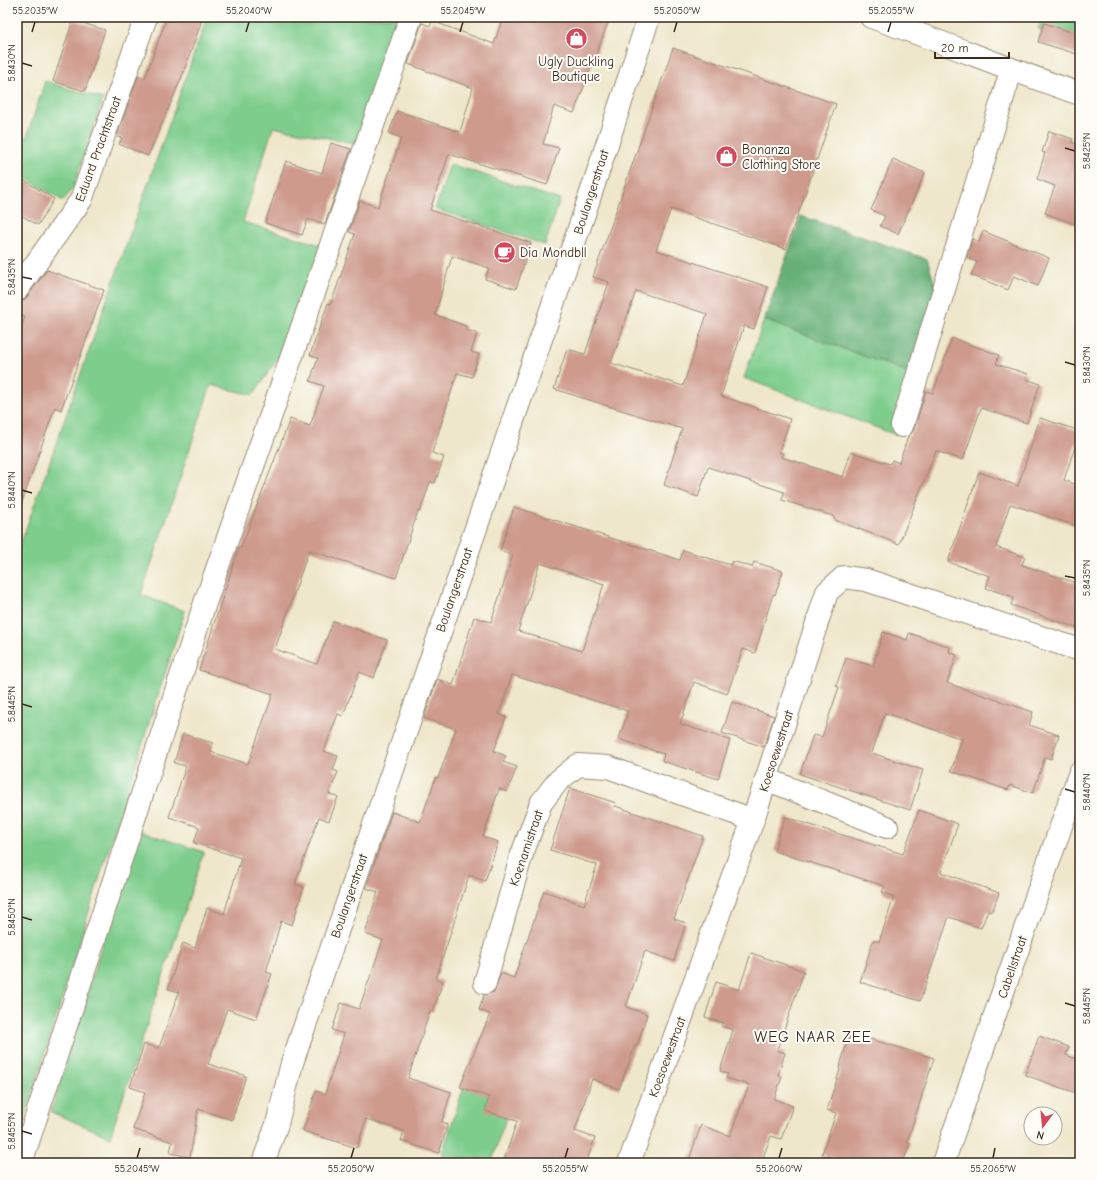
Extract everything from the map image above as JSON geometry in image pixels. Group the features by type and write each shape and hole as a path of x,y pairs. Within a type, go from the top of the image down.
{"street":[{"name":"Eduard Prachtstraat","path":"17,290 81,200 146,17"},
{"path":"21,1163 205,603 411,17"},
{"name":"Boulangerstraat","path":"263,1163 277,1124 292,1063 578,229 649,17"},
{"path":"871,17 937,40 1011,70 1080,94"},
{"path":"902,426 1011,70"},
{"name":"Koesoewestraat","path":"628,1163 754,820 827,592 844,577 866,580 1080,650"},
{"name":"Koenamistraat","path":"485,983 521,857 541,803 558,781 578,765 608,767 754,820"},
{"name":"Cabellstraat","path":"944,1163 1080,772"},
{"path":"766,779 887,827"}],"green space":[{"path":"207,17 312,17 319,20 320,17 404,17 359,144 273,127 243,222 324,246 291,339 253,395 211,385 141,595 185,611 100,876 17,1143 17,554"},
{"path":"1042,17 1080,17 1080,43 1038,29"},
{"path":"45,81 103,99 73,188 63,201 17,173 17,167"},
{"path":"450,164 560,200 545,245 435,209"},
{"path":"801,216 927,259 938,294 914,374 764,320"},
{"path":"764,320 914,374 896,435 744,378"},
{"path":"137,830 204,852 110,1137 51,1112"},
{"path":"466,1080 513,1097 491,1163 439,1163"}],"building":[{"path":"167,17 203,17 183,74 148,156 119,144 122,138 117,137 138,76 145,78"},
{"path":"503,17 610,17 574,113 554,106 543,144 559,148 547,185 449,154 430,210 531,243 516,289 485,279 489,268 452,256 435,315 466,326 465,330 477,333 471,352 479,354 472,377 457,373 432,453 444,457 435,483 430,482 420,512 418,511 396,578 309,550 275,649 317,664 333,621 387,640 374,678 359,672 343,716 338,714 324,751 338,756 333,770 338,772 329,794 338,797 329,821 319,817 295,884 304,887 292,925 281,921 266,972 272,974 256,1019 227,1009 208,1064 246,1076 232,1120 198,1109 190,1157 170,1153 172,1142 133,1129 145,1092 130,1087 144,1044 159,1048 179,992 168,989 183,943 195,948 207,908 224,914 241,858 194,843 199,827 169,817 186,766 174,763 183,734 213,743 211,752 248,764 273,694 199,670 239,547 241,548 290,419 310,426 324,386 310,381 318,358 310,355 328,303 331,304 355,234 349,232 360,201 378,207 401,138 389,133 397,111 460,132 473,88 408,64 422,23 430,26 432,21 494,44"},
{"path":"73,20 105,30 85,91 53,81"},
{"path":"1044,23 1080,35 1080,55 1038,42"},
{"path":"673,48 836,104 786,249 671,209 656,250 768,287 754,329 744,326 721,396 790,419 779,452 783,453 781,457 843,477 851,452 890,464 892,460 899,463 908,437 914,430 926,391 933,393 952,338 999,355 996,364 1028,374 1026,379 1040,384 1027,423 981,408 963,460 936,451 899,544 835,520 833,516 782,500 784,492 708,467 698,497 664,485 682,429 554,389 567,349 585,354 609,282 593,277","holes":["636,291 707,314 683,386 611,363"]},
{"path":"1049,131 1073,139 1071,142 1080,146 1080,226 1045,213 1055,186 1037,179 1045,153 1042,152"},
{"path":"331,143 351,149 325,224 308,219 302,235 265,223 286,161 322,173"},
{"path":"893,159 925,173 898,234 880,226 885,216 871,210"},
{"path":"17,176 54,199 38,225 17,213"},
{"path":"983,231 1049,258 1038,286 1014,276 1008,290 971,275 977,262 967,258 972,239 979,242"},
{"path":"47,270 104,290 61,410 55,407 20,508 17,507 17,338 25,317 17,315 17,302 23,301 27,297"},
{"path":"1040,418 1080,431 1064,480 1080,486 1080,527 1010,504 996,547 1025,557 1022,565 1080,584 1080,629 1011,605 1014,597 986,588 990,576 948,562 979,472 1018,486"},
{"path":"514,507 680,560 683,550 730,565 732,561 752,567 754,562 783,571 775,595 773,594 755,653 743,649 727,694 694,682 680,724 730,740 718,779 662,761 664,754 619,739 628,711 512,675 499,714 506,717 494,751 506,756 503,762 517,767 507,792 499,789 483,837 498,842 485,881 469,875 436,979 443,981 433,1012 430,1011 408,1078 451,1092 442,1122 448,1124 439,1153 401,1141 404,1131 366,1119 357,1148 303,1131 316,1091 325,1094 344,1034 332,1030 341,1003 359,1009 383,940 365,934 378,892 366,888 392,812 420,822 436,777 438,778 456,729 424,718 437,679 453,685 474,617 491,622 513,555 500,551","holes":["540,563 604,584 582,651 518,631"]},
{"path":"883,632 907,640 909,633 950,647 949,652 957,655 947,683 1033,712 1029,725 1059,735 1051,759 1045,757 1033,793 1010,785 1008,790 951,771 962,739 885,713 872,753 923,770 910,810 800,774 813,735 822,737 839,687 836,686 846,658 873,666"},
{"path":"732,702 774,716 764,747 722,733"},
{"path":"570,788 616,803 615,806 703,836 674,919 686,923 674,961 645,951 626,1007 647,1014 637,1046 635,1046 619,1089 592,1079 575,1131 595,1138 586,1163 503,1163 517,1121 485,1111 489,1097 460,1087 490,1014 479,1010 484,995 494,992 501,973 514,978 544,891 584,905 597,865 550,850"},
{"path":"919,810 958,824 941,872 999,893 992,912 988,911 981,928 949,917 920,1001 860,982 873,940 879,942 894,897 882,892 885,886 774,851 785,817 903,854"},
{"path":"751,953 804,971 777,1050 785,1053 778,1075 782,1077 774,1099 793,1106 781,1139 771,1136 761,1163 688,1163 701,1125 730,1136 749,1085 726,1078 728,1074 720,1071 733,1030 721,1026 723,1023 705,1017 716,982 739,990"},
{"path":"850,1033 934,1058 907,1142 910,1143 903,1163 847,1163 822,1154 836,1113 827,1110"},
{"path":"1039,1036 1069,1047 1066,1055 1080,1060 1080,1081 1076,1093 1025,1075"}],"place":[{"name":"Ugly Duckling Boutique","path":"576,39"},
{"name":"Bonanza Clothing Store","path":"727,156"},
{"name":"Dia Mondbll","path":"504,252"}],"district":[{"name":"WEG NAAR ZEE","path":"813,1037"}]}
